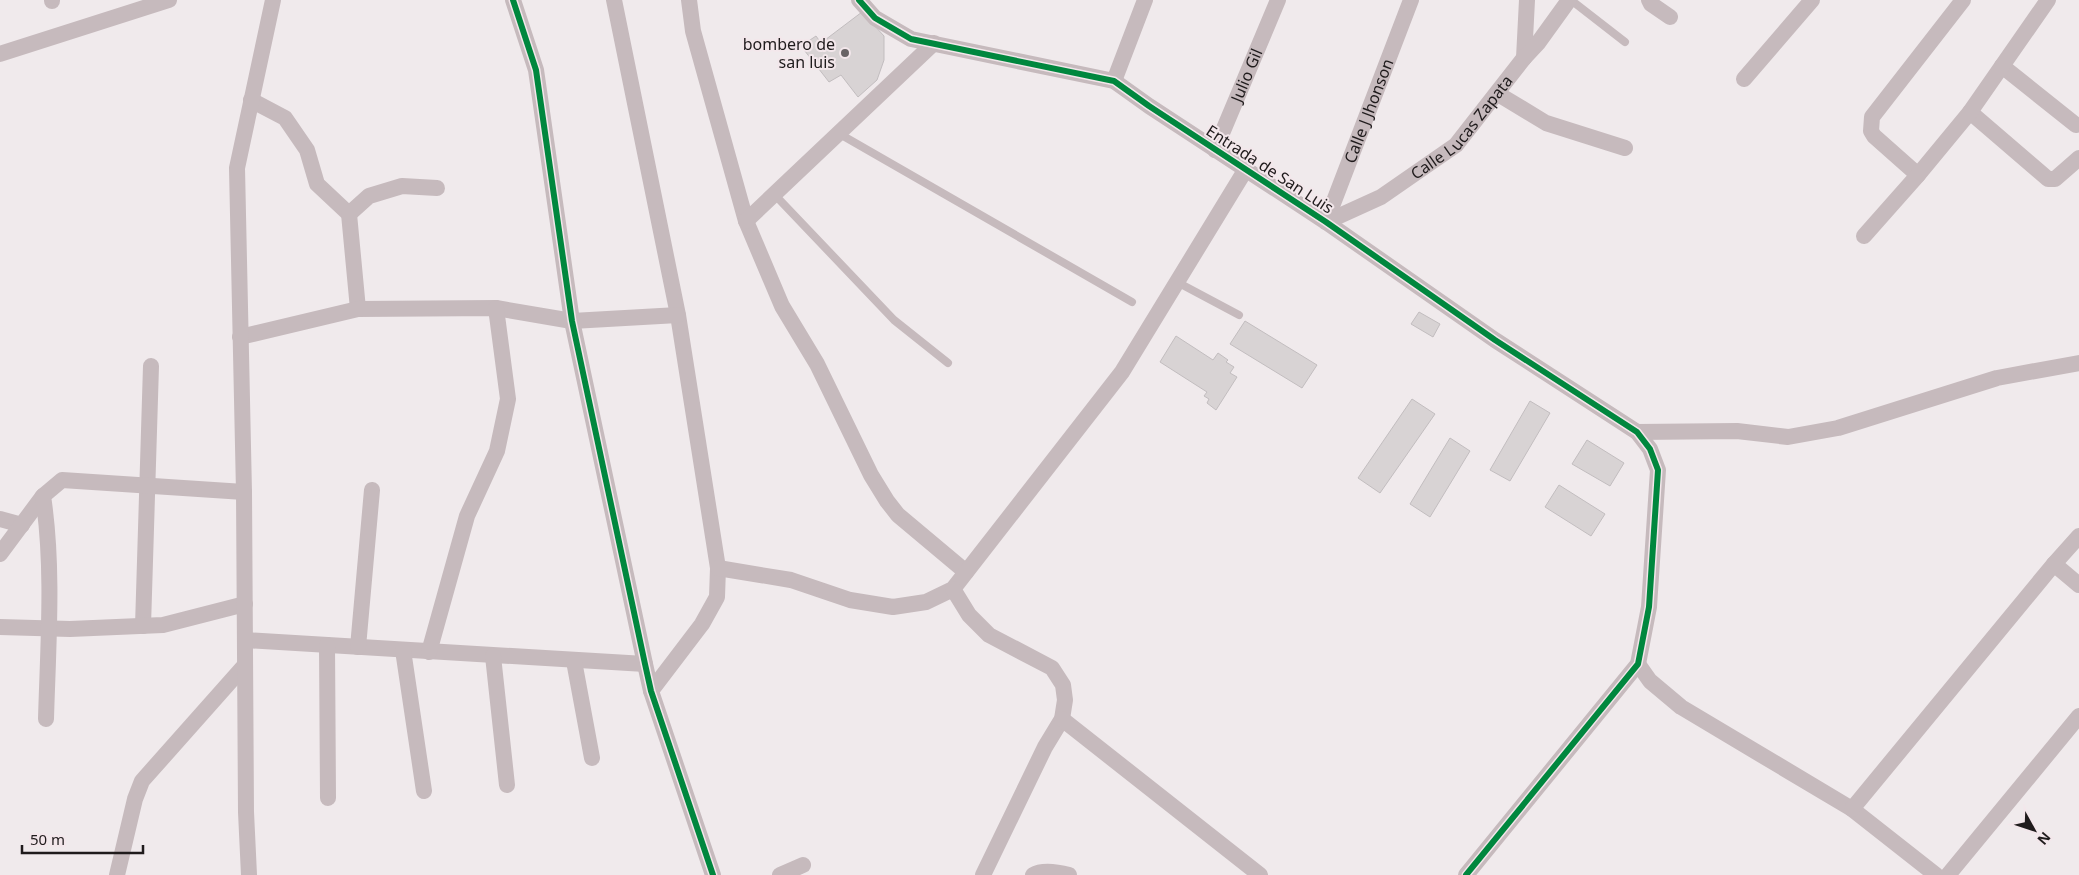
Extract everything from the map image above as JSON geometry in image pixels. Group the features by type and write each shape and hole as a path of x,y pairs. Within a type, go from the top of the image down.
{"street":[{"path":"0,54 169,0"},
{"path":"249,875 246,812 244,492 237,168 273,0"},
{"path":"513,0 536,70 572,321 651,691 713,875"},
{"path":"614,0 678,315 718,568 717,597 702,624 651,691"},
{"path":"689,0 692,31 746,221 782,306 817,364 870,475 898,515 966,572"},
{"name":"Entrada de San Luis","path":"860,0 875,18 911,39 1114,81 1215,150 1326,222 1495,340 1637,432"},
{"path":"1114,81 1145,0"},
{"name":"Julio Gil","path":"1215,150 1278,0"},
{"name":"Calle J Jhonson","path":"1326,222 1410,0"},
{"path":"1524,58 1527,0"},
{"name":"Calle Lucas Zapata","path":"1326,222 1381,197 1456,145 1570,0"},
{"path":"1649,0 1651,4 1670,17"},
{"path":"1744,80 1812,0"},
{"path":"1918,175 1874,136 1871,131 1872,118 1963,0"},
{"path":"1864,236 1970,112 2048,0"},
{"path":"746,221 934,43"},
{"path":"2002,66 2078,125"},
{"path":"1498,94 1546,122 1625,148"},
{"path":"251,100 285,118 307,150 318,184 349,214 358,309"},
{"path":"1970,112 2048,179 2055,179 2079,158"},
{"path":"718,568 791,580 850,600 894,607 926,602 953,589 1122,372 1246,169"},
{"path":"349,214 369,196 402,186 437,188"},
{"path":"240,337 358,309 496,308 572,321 678,315"},
{"path":"429,652 467,516 497,451 508,399 496,308"},
{"path":"1637,432 1737,431 1788,437 1838,428 1997,378 2079,363"},
{"path":"143,626 146,486 152,366"},
{"path":"1466,875 1638,664 1649,607 1658,470 1650,449 1637,432"},
{"path":"0,554 43,496 62,480 244,492"},
{"path":"358,647 372,490"},
{"path":"43,496 48,524 46,719"},
{"path":"0,519 22,525"},
{"path":"1852,809 2079,536"},
{"path":"2054,564 2079,585"},
{"path":"953,589 969,615 989,634 1052,668 1063,685 1065,700 1062,719 1045,747 983,875"},
{"path":"0,627 48,629 163,625 245,604"},
{"path":"245,640 645,664"},
{"path":"327,645 328,798"},
{"path":"403,650 424,791"},
{"path":"493,656 507,785"},
{"path":"574,661 592,758"},
{"path":"1638,664 1650,681 1681,707 1852,809 1936,875"},
{"path":"117,875 135,799 142,781 245,665"},
{"path":"1948,875 2079,716"},
{"path":"1062,719 1260,875"},
{"path":"780,875 803,865"},
{"path":"1033,875 1037,872 1057,872 1069,875"}],"lane":[{"path":"1570,0 1625,42"},
{"path":"838,133 1132,302"},
{"path":"774,194 894,320 948,363"},
{"path":"1177,282 1239,315"}],"building":[{"name":"bombero de san luis","path":"862,12 884,36 884,60 877,80 858,97 841,75 829,82 801,46 816,36 821,43"},
{"path":"1419,312 1440,324 1433,337 1411,324"},
{"path":"1245,321 1317,365 1302,388 1230,344"},
{"path":"1176,336 1213,360 1218,353 1228,360 1226,362 1234,367 1230,373 1237,377 1216,410 1207,403 1209,399 1204,396 1207,392 1160,362"},
{"path":"1412,399 1435,414 1380,493 1358,478"},
{"path":"1530,401 1550,413 1510,481 1490,470"},
{"path":"1450,438 1470,451 1430,517 1410,504"},
{"path":"1587,440 1624,463 1610,486 1572,464"},
{"path":"1559,485 1605,514 1591,536 1545,507"}],"cycle path":[{"path":"513,0 536,70 572,321 651,691 713,875"},
{"path":"859,0 875,18 911,39 1114,81 1326,222 1495,340 1637,432 1650,449 1658,470 1649,607 1638,664 1466,875"}],"place":[{"name":"bombero de san luis","path":"845,53"}]}
